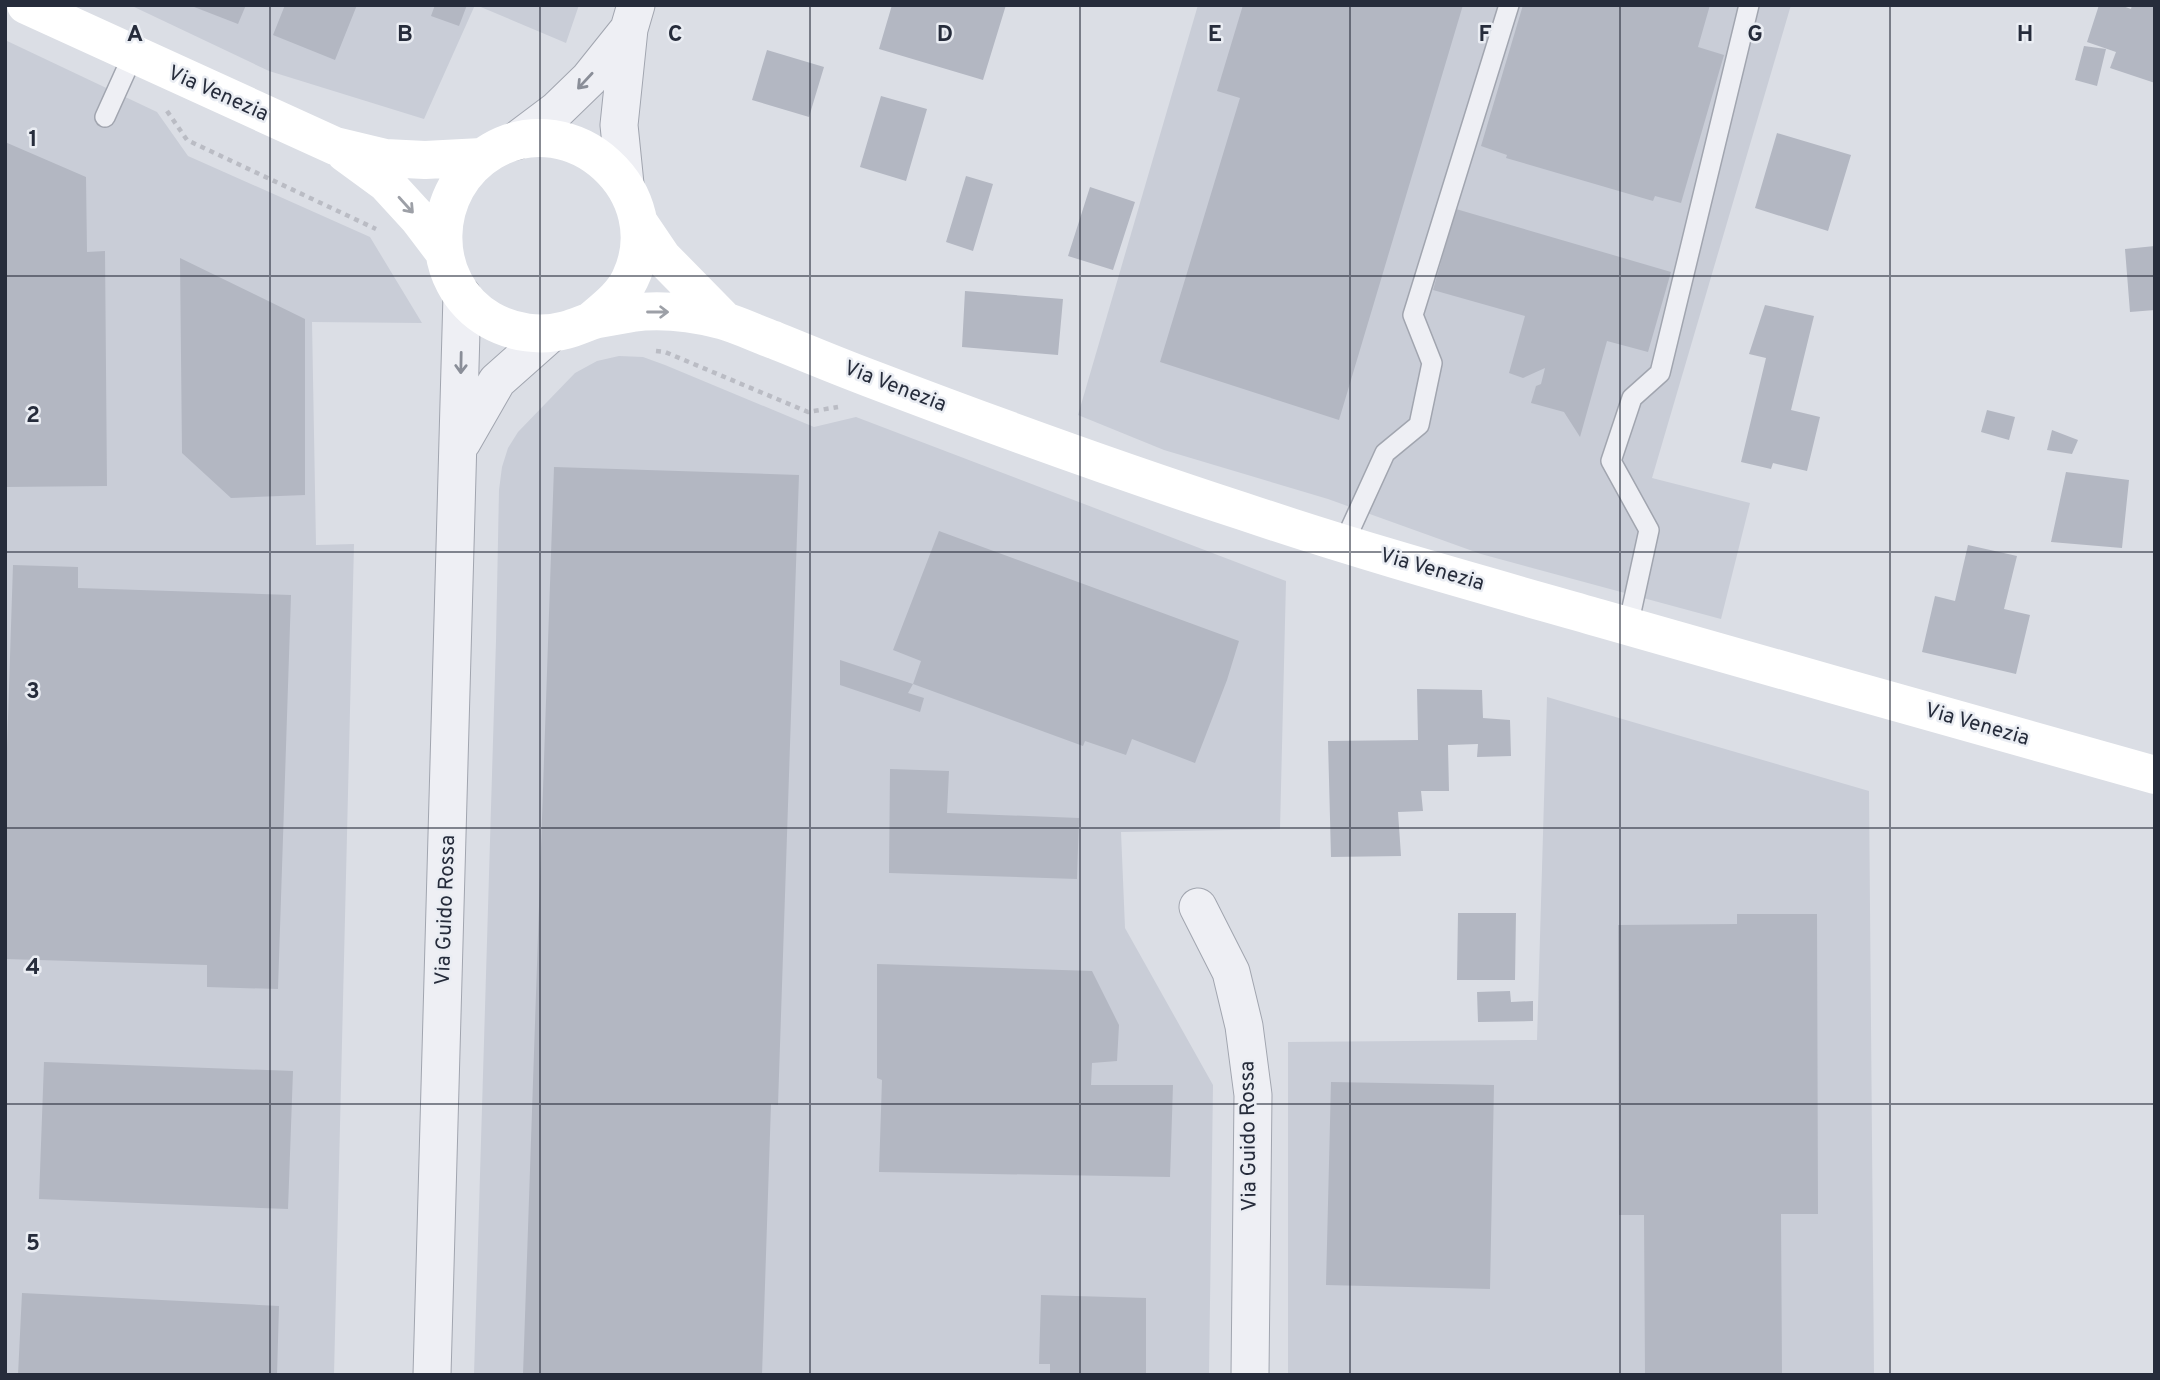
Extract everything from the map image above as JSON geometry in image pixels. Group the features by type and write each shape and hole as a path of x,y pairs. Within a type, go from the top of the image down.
{"main road":[{"name":"Via Venezia","path":"26,5 128,66 335,146 385,158 425,160 482,157"},
{"name":"Via Venezia","path":"592,320 614,302 630,279 638,251 639,223 625,184 604,160 578,145 547,138 516,141 498,147 482,157 463,176 450,200 443,225 444,252 450,275 462,295 486,318 517,331 550,334 572,329 592,320 639,312 677,312 724,320 870,379 1047,444 1343,545 2155,775"},
{"name":"Via Venezia","path":"335,146 386,183 444,252"},
{"name":"Via Venezia","path":"639,223 662,257 724,320"}],"street":[{"path":"516,141 557,110 589,79 632,17"},
{"path":"625,184 619,125 632,17"},
{"name":"Via Guido Rossa","path":"432,1375 462,295"},
{"name":"Via Guido Rossa","path":"459,446 497,381 550,334"},
{"name":"Via Guido Rossa","path":"1198,907 1231,972 1244,1026 1253,1096 1250,1375"}],"lane":[{"path":"1343,545 1385,453 1419,425 1432,363 1413,315 1508,5"},
{"path":"1628,626 1649,530 1611,460 1632,398 1660,373 1749,5"},
{"path":"105,117 128,66"}],"path":[{"path":"128,66 157,97 187,140 379,231"}],"shaded area":[{"path":"130,5 475,5 424,119 269,71"},
{"path":"476,5 579,5 566,43"},
{"path":"1198,5 1791,5 1652,478 1750,503 1721,619 1481,554 1328,499 1164,450 1078,415"},
{"path":"5,40 157,112 188,156 370,237 422,323 312,322 316,545 354,544 334,1375 5,1375"},
{"path":"619,356 643,357 665,365 814,427 856,417 1286,581 1280,829 1121,832 1125,928 1213,1085 1209,1375 474,1375 499,490 502,467 508,448 518,432 575,373 597,361"},
{"path":"1547,697 1869,791 1874,1375 1288,1375 1288,1042 1537,1040"}],"building":[{"path":"189,5 246,5 238,24"},
{"path":"285,5 357,5 335,60 273,35"},
{"path":"435,5 467,5 459,26 431,16"},
{"path":"892,5 1006,5 983,80 879,49"},
{"path":"1243,5 1463,5 1339,420 1160,362 1240,98 1217,91"},
{"path":"1523,5 1710,5 1698,47 1724,55 1681,203 1655,196 1653,201 1506,158 1507,155 1481,146"},
{"path":"2099,5 2120,5 2131,9 2132,5 2155,5 2155,83 2110,68 2116,52 2087,42"},
{"path":"2084,46 2106,49 2097,86 2075,80"},
{"path":"767,50 824,67 809,117 752,100"},
{"path":"881,96 927,109 906,181 860,167"},
{"path":"1777,133 1851,155 1828,231 1755,208"},
{"path":"5,142 86,177 87,252 105,251 107,486 5,487"},
{"path":"966,176 993,184 973,251 946,242"},
{"path":"1090,187 1135,202 1113,270 1068,256"},
{"path":"1456,209 1671,272 1648,352 1607,341 1580,437 1564,412 1531,403 1536,386 1541,384 1545,368 1523,378 1509,373 1525,316 1433,290"},
{"path":"2155,246 2155,310 2130,312 2125,249"},
{"path":"180,258 305,319 305,495 231,498 182,453"},
{"path":"965,291 1063,299 1058,355 962,347"},
{"path":"1765,305 1814,316 1791,410 1820,417 1807,471 1773,463 1771,469 1741,462 1766,358 1749,354"},
{"path":"1987,410 2015,417 2009,440 1981,432"},
{"path":"2052,430 2078,440 2072,454 2047,450"},
{"path":"554,467 799,475 778,1105 771,1104 762,1375 523,1375"},
{"path":"2066,472 2129,480 2122,548 2051,542"},
{"path":"939,531 1239,641 1195,763 1132,739 1126,755 1085,741 1083,746 913,684 921,661 893,650"},
{"path":"1968,545 2017,556 2004,609 2030,615 2016,674 1922,652 1935,596 1955,601"},
{"path":"13,565 78,567 78,588 291,595 278,989 207,987 207,965 5,959 5,810"},
{"path":"840,660 913,684 908,693 924,698 920,712 840,685"},
{"path":"1417,689 1482,690 1483,718 1510,720 1511,756 1477,757 1478,744 1448,745 1449,791 1421,791 1423,811 1398,812 1401,856 1331,857 1328,741 1418,740"},
{"path":"890,769 949,771 947,813 1079,818 1077,879 889,873"},
{"path":"1458,913 1516,913 1515,980 1457,980"},
{"path":"1737,914 1817,914 1818,1214 1781,1214 1782,1375 1645,1375 1644,1215 1619,1215 1618,925 1737,924"},
{"path":"877,964 1092,971 1119,1025 1117,1061 1092,1063 1091,1085 1173,1085 1170,1177 879,1172 882,1080 877,1078"},
{"path":"1510,991 1511,1002 1533,1001 1533,1021 1478,1022 1477,992"},
{"path":"44,1062 293,1071 288,1209 39,1199"},
{"path":"1331,1082 1494,1085 1490,1289 1326,1285"},
{"path":"22,1293 279,1306 277,1375 18,1375"},
{"path":"1041,1295 1146,1298 1146,1375 1050,1375 1050,1364 1039,1364"}]}
